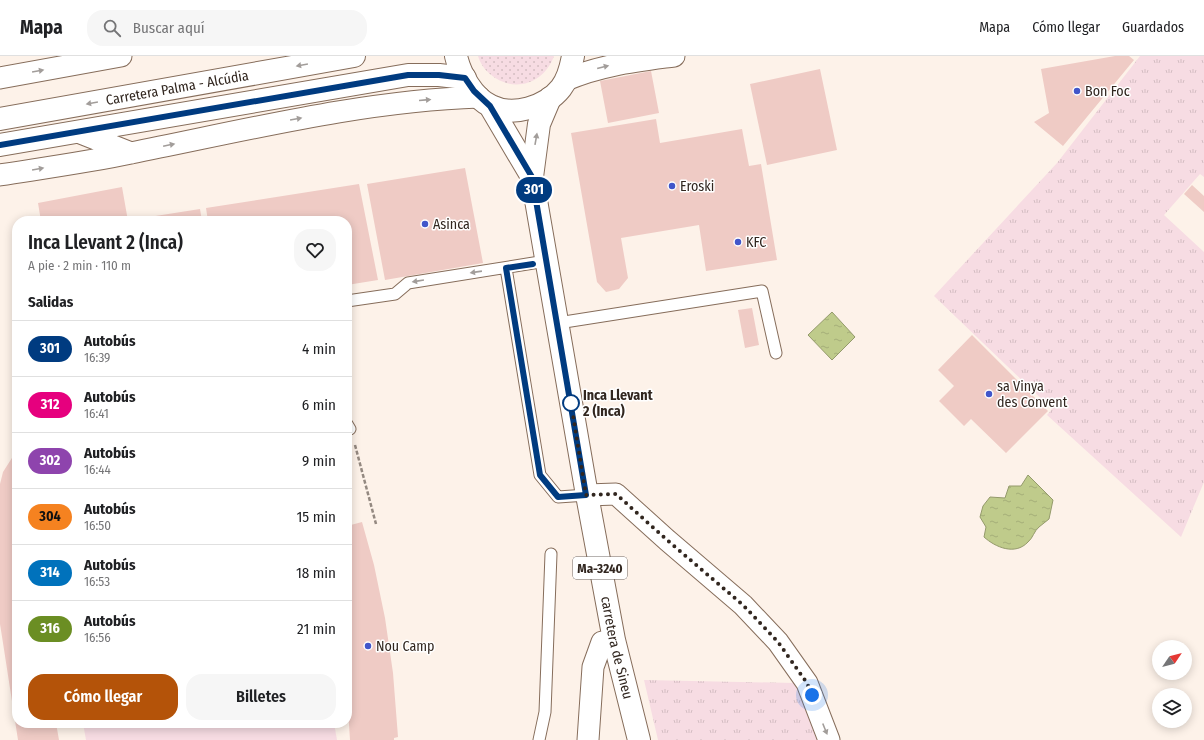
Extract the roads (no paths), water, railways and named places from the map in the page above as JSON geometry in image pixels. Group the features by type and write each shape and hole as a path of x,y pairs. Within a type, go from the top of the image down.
{"main road":[{"name":"Carretera Palma - Alcúdia","path":"0,119 354,56"},
{"name":"Ma-3240","path":"456,56 465,78 485,101 532,177"},
{"name":"Ma-3240","path":"485,101 517,110 534,107 550,98 560,89 573,64"},
{"name":"Carretera Palma - Alcúdia","path":"0,145 408,75 439,75 465,78"},
{"name":"Ma-3240","path":"532,177 539,124 550,98"},
{"name":"carretera de Sineu","path":"532,177 586,495 614,640 639,740"}],"street":[{"path":"0,78 121,56"},
{"path":"573,64 583,72 612,65 674,56"},
{"path":"0,175 131,153 258,126 378,105 485,101"},
{"path":"78,132 131,153"},
{"path":"586,495 616,494 743,605 778,642 807,683 829,740"},
{"path":"588,740 593,667 602,642 614,640"}],"lane":[{"path":"352,300 395,294 408,283 546,261"},
{"path":"506,268 540,475 558,497 586,495"},
{"path":"558,323 762,291 776,353"},
{"path":"539,740 545,712 551,554"}],"water":[{"path":"832,312 855,337 832,360 808,335"},
{"path":"1028,475 1053,500 1049,519 1037,529 1030,540 1023,546 1017,549 999,547 984,537 986,527 980,517 983,506 990,497 1005,498 1009,486 1021,486"}],"place":[{"name":"Bon Foc","path":"1077,91"},
{"name":"Eroski","path":"672,186"},
{"name":"Asinca","path":"425,224"},
{"name":"KFC","path":"738,242"},
{"name":"sa Vinya des Convent","path":"989,394"},
{"name":"Inca Llevant 2 (Inca)","path":"571,403"},
{"name":"Nou Camp","path":"368,646"}]}
